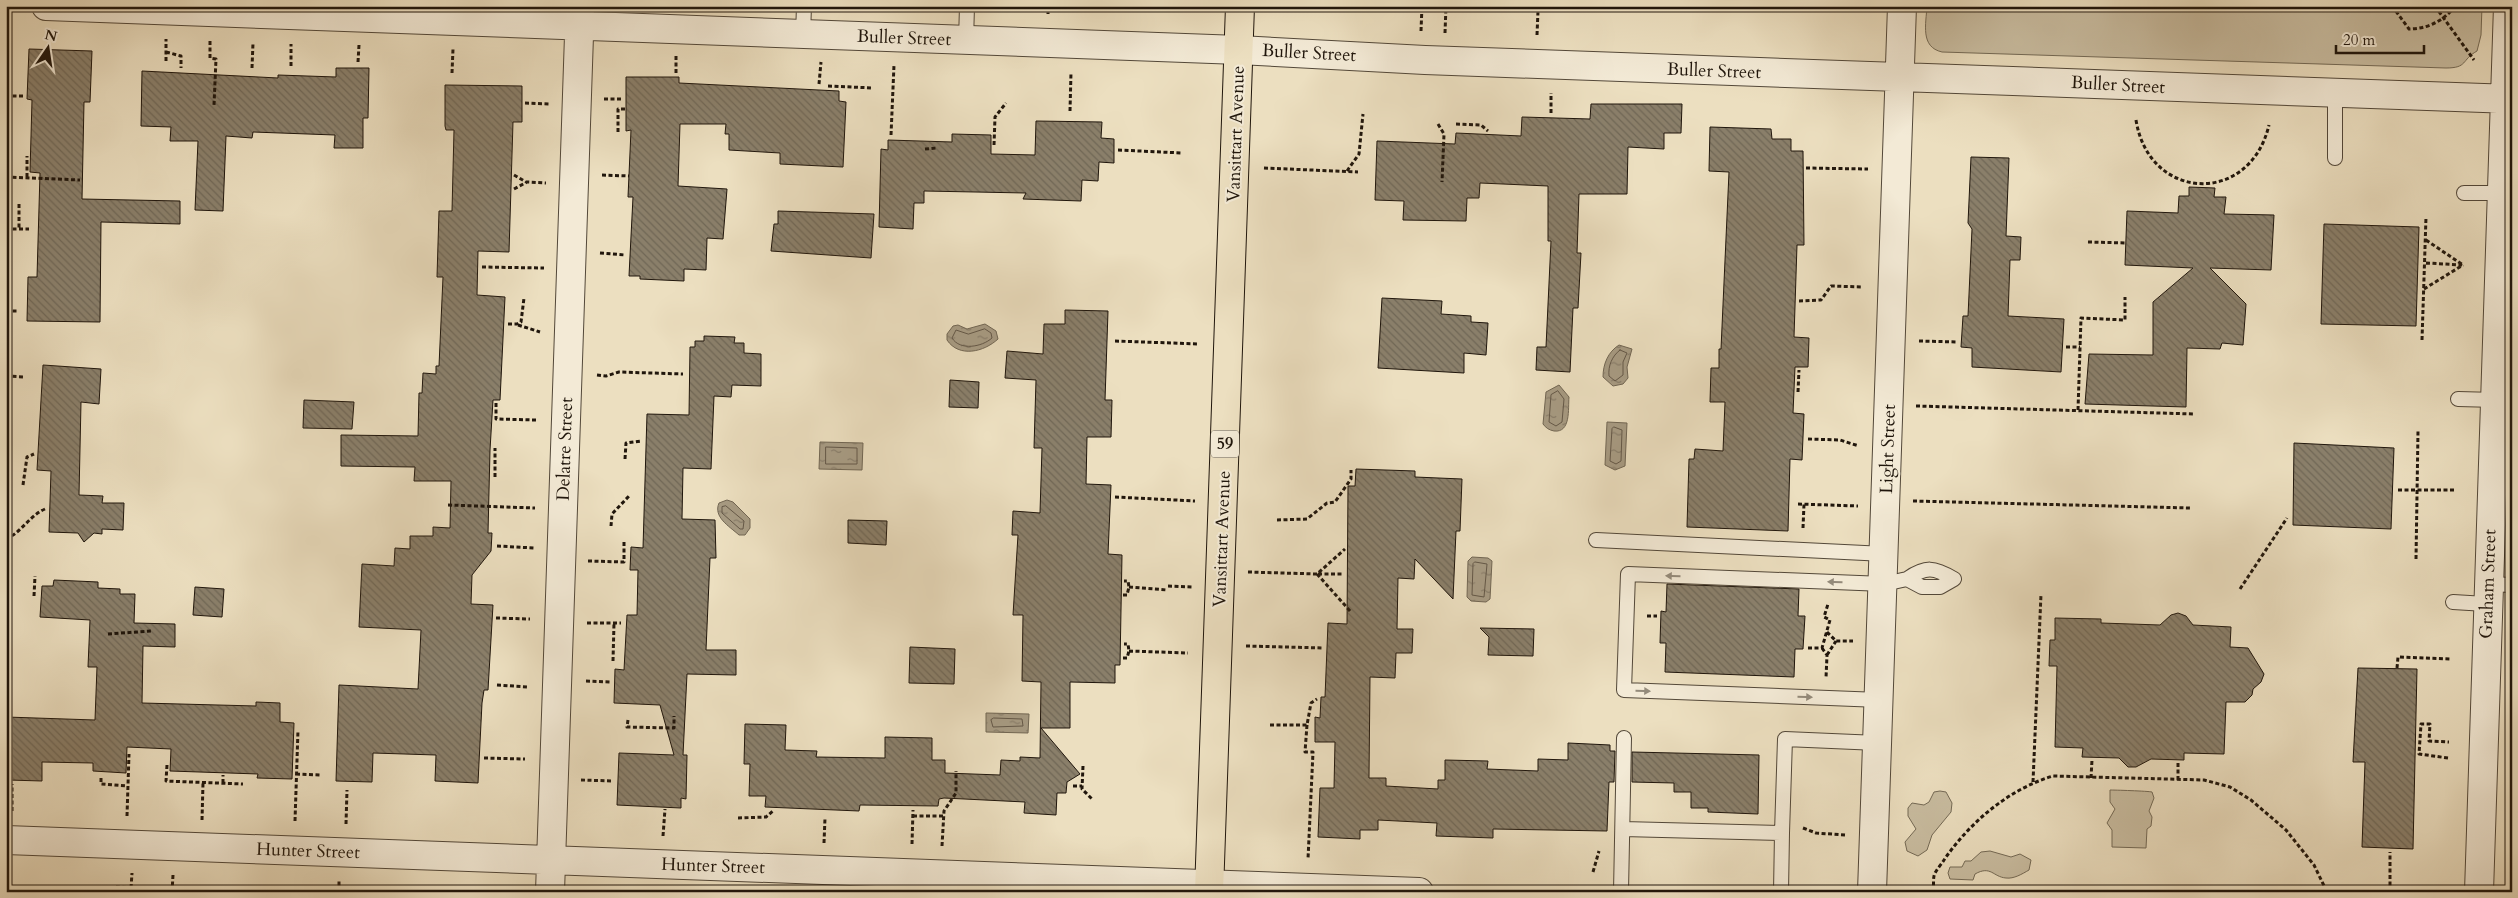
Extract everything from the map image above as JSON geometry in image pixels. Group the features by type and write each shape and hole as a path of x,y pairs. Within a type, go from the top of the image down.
{"main road":[{"name":"Vansittart Avenue","path":"1210,887 1240,6"}],"street":[{"name":"Buller Street","path":"46,6 580,17 812,45 966,41 1239,50 1424,60 1900,78 2055,82 2334,95 2508,99"},
{"name":"Light Street","path":"1872,892 1880,700 1895,582 1885,554 1902,6"},
{"name":"Graham Street","path":"2479,892 2495,591 2505,318 2501,193 2508,99 2508,6"},
{"name":"Delatre Street","path":"550,892 580,17"},
{"name":"Hunter Street","path":"6,840 1210,887 1419,892"}],"lane":[{"path":"804,6 812,45"},
{"path":"966,41 968,6"},
{"path":"2334,95 2335,158"},
{"path":"2464,193 2501,193"},
{"path":"2458,399 2501,389"},
{"path":"1596,540 1885,554"},
{"path":"1880,700 1624,690 1628,574 1834,582 1895,582"},
{"path":"2453,602 2495,591"},
{"path":"1621,892 1624,738"},
{"path":"1780,892 1786,740 1878,743"},
{"path":"1622,829 1782,827"}],"path":[{"path":"1421,34 1422,6"},
{"path":"1445,35 1446,6"},
{"path":"2392,6 2409,29 2428,26 2443,18 2455,6"},
{"path":"2435,6 2474,60"},
{"path":"1537,39 1538,11"},
{"path":"166,32 166,61"},
{"path":"210,33 210,58 216,59 214,105"},
{"path":"252,68 253,35"},
{"path":"291,66 292,37"},
{"path":"358,62 359,39"},
{"path":"452,73 453,42"},
{"path":"812,45 819,84"},
{"path":"676,49 676,73"},
{"path":"166,52 181,56 181,68"},
{"path":"891,135 894,57"},
{"path":"1070,111 1071,65"},
{"path":"1551,112 1552,83"},
{"path":"828,86 873,88"},
{"path":"6,96 23,96"},
{"path":"598,99 621,99"},
{"path":"525,103 556,104"},
{"path":"994,145 995,118 1006,103"},
{"path":"618,132 618,109 627,110"},
{"path":"1346,172 1359,154 1363,114"},
{"path":"2136,120 2142,142 2154,162 2178,180 2202,185 2217,184 2233,176 2246,166 2261,148 2269,125"},
{"path":"1438,124 1444,134 1442,182"},
{"path":"1456,124 1481,125 1488,131"},
{"path":"925,148 937,148"},
{"path":"1118,150 1182,153"},
{"path":"27,156 27,177"},
{"path":"1234,167 1358,172"},
{"path":"1806,168 1874,170"},
{"path":"596,174 629,176"},
{"path":"514,175 527,182 553,184"},
{"path":"6,177 80,180"},
{"path":"514,189 527,182"},
{"path":"19,204 19,229"},
{"path":"2422,340 2426,217"},
{"path":"6,229 29,230"},
{"path":"2426,240 2463,265"},
{"path":"2088,242 2126,243"},
{"path":"592,253 625,255"},
{"path":"2426,263 2463,265"},
{"path":"2424,289 2463,265"},
{"path":"482,267 551,269"},
{"path":"1799,301 1821,300 1831,286 1870,287"},
{"path":"2078,410 2081,318 2124,320 2125,297"},
{"path":"517,324 521,322 523,315 524,298"},
{"path":"6,311 19,311"},
{"path":"508,324 517,324 540,332 548,332"},
{"path":"1115,341 1228,345"},
{"path":"1911,341 1956,342"},
{"path":"2066,347 2080,347"},
{"path":"1798,392 1799,370"},
{"path":"589,375 606,376 618,372 683,374"},
{"path":"6,376 25,377"},
{"path":"496,403 496,419 545,421"},
{"path":"1908,406 2194,414"},
{"path":"2416,559 2418,431"},
{"path":"1808,439 1840,440 1864,447"},
{"path":"625,459 626,443 641,441"},
{"path":"495,448 495,477"},
{"path":"22,485 28,457 34,454"},
{"path":"1277,520 1307,519 1327,503 1334,502 1351,478 1351,470"},
{"path":"2398,490 2455,490"},
{"path":"611,526 612,514 629,496"},
{"path":"1115,497 1223,502"},
{"path":"1905,500 2190,508"},
{"path":"1798,504 1861,506"},
{"path":"448,505 542,508"},
{"path":"6,539 21,529 35,513 45,509"},
{"path":"2240,589 2287,518"},
{"path":"582,561 624,562 624,541"},
{"path":"497,546 541,548"},
{"path":"1318,574 1345,549"},
{"path":"1221,571 1344,574"},
{"path":"1318,574 1351,612"},
{"path":"34,596 35,576"},
{"path":"1124,581 1128,581 1129,587 1127,595 1124,594"},
{"path":"1822,648 1830,620 1824,617 1834,582"},
{"path":"1129,587 1167,590"},
{"path":"2033,782 2040,594"},
{"path":"496,618 539,619"},
{"path":"578,622 621,623"},
{"path":"613,661 614,623"},
{"path":"108,634 151,630"},
{"path":"1827,632 1836,641 1856,641"},
{"path":"1825,698 1828,655 1836,641"},
{"path":"1124,644 1128,644 1129,650 1127,658 1124,658"},
{"path":"1129,650 1323,648"},
{"path":"1808,648 1822,648 1828,655"},
{"path":"2397,668 2398,657 2451,659"},
{"path":"578,680 610,682"},
{"path":"497,686 536,687"},
{"path":"1308,859 1313,752 1305,752 1311,704 1318,699"},
{"path":"628,720 627,727 674,728 674,716"},
{"path":"2448,758 2419,754 2421,724 2430,724 2429,741 2449,742"},
{"path":"1270,725 1307,725"},
{"path":"295,831 298,730"},
{"path":"126,825 129,754"},
{"path":"484,758 534,759"},
{"path":"2090,778 2092,760"},
{"path":"2178,763 2178,780"},
{"path":"166,765 166,781 243,784"},
{"path":"1083,766 1082,789 1092,799"},
{"path":"942,850 943,816 945,807 952,801 956,793 956,771"},
{"path":"296,774 321,775"},
{"path":"183,775 183,782"},
{"path":"223,776 223,783"},
{"path":"1933,892 1934,875 1966,834 2002,801 2033,782 2053,776 2204,780 2230,787 2252,800 2286,830 2314,866 2327,892"},
{"path":"101,778 100,784 127,786"},
{"path":"574,779 613,781"},
{"path":"202,783 202,828"},
{"path":"12,784 12,812"},
{"path":"1073,786 1082,786"},
{"path":"346,825 347,790"},
{"path":"663,840 665,809"},
{"path":"912,849 913,810"},
{"path":"738,818 766,817 773,811"},
{"path":"913,816 943,816"},
{"path":"824,846 825,818"},
{"path":"1782,827 1816,833 1849,835"},
{"path":"2390,852 2390,892"},
{"path":"131,888 132,865"},
{"path":"116,887 172,890 173,867"}],"shaded area":[{"path":"1927,6 2482,6 2481,35 2477,51 2458,67 2446,68 1942,52 1930,45 1927,40"},
{"path":"2110,790 2152,792 2154,798 2149,811 2152,817 2151,826 2147,829 2146,848 2112,847 2112,830 2107,823 2115,809 2110,802"},
{"path":"1934,792 1946,792 1952,803 1951,812 1932,835 1927,850 1918,856 1907,851 1905,842 1916,829 1908,816 1908,808 1912,803 1924,805 1929,802"},
{"path":"1990,851 2011,857 2020,854 2031,860 2029,870 2009,878 1985,871 1975,874 1973,880 1950,879 1948,873 1950,867 1962,867 1965,861 1971,861 1981,852"}],"water":[{"path":"985,324 996,331 998,339 979,350 965,351 958,349 947,340 947,334 953,326 958,325 967,329"},
{"path":"1619,345 1632,349 1627,367 1628,378 1623,384 1613,386 1603,377 1603,372 1609,355"},
{"path":"1559,385 1569,397 1568,419 1563,428 1559,431 1554,431 1548,429 1543,424 1546,392"},
{"path":"1607,422 1627,423 1625,466 1615,470 1605,465"},
{"path":"820,442 863,443 862,470 819,469"},
{"path":"727,500 733,502 750,519 750,528 745,535 739,535 720,517 718,513 719,503"},
{"path":"1472,557 1488,558 1492,561 1490,599 1486,602 1471,601 1467,597 1468,561"},
{"path":"986,713 1029,714 1028,733 986,732"}],"building":[{"path":"29,49 92,51 90,102 84,102 82,199 180,201 180,224 101,222 100,322 27,321 28,277 37,277 40,173 30,172 32,100 27,99"},
{"path":"336,68 369,68 368,118 363,118 363,148 334,148 335,135 253,132 252,138 226,136 223,211 195,210 198,141 170,141 171,127 141,126 142,71 278,78 278,75 336,77"},
{"path":"626,77 679,77 679,83 839,91 839,101 846,102 843,167 780,164 780,153 729,150 729,134 725,134 726,124 680,124 678,186 727,189 723,239 707,238 706,270 684,269 684,281 640,279 640,276 629,276 633,197 628,197 631,130 626,131"},
{"path":"445,85 522,86 522,122 513,122 509,252 478,251 477,295 505,297 500,400 493,400 490,450 488,533 492,533 491,551 472,575 471,604 493,605 488,690 484,690 482,703 478,783 435,781 436,755 373,753 372,782 336,781 339,685 418,689 421,630 359,627 362,564 394,566 395,548 410,549 410,536 433,536 433,527 450,528 451,481 414,481 415,467 341,466 341,435 418,436 419,393 422,393 423,373 436,374 436,366 439,366 443,277 437,277 439,211 452,211 454,130 446,130 445,126"},
{"path":"1591,104 1682,104 1681,133 1664,133 1664,149 1628,147 1627,194 1579,194 1577,253 1581,253 1578,308 1573,308 1570,372 1536,370 1537,347 1546,347 1551,241 1548,241 1548,186 1480,183 1479,198 1467,198 1466,221 1403,220 1404,201 1375,200 1377,141 1455,144 1456,133 1521,136 1522,117 1590,119"},
{"path":"1036,121 1102,122 1101,138 1114,139 1114,163 1099,162 1098,181 1082,180 1081,201 1023,199 1026,193 924,191 924,203 914,203 913,229 879,227 881,149 888,150 888,140 952,142 952,134 991,135 991,154 1035,155"},
{"path":"1710,127 1771,129 1772,139 1791,139 1791,151 1803,151 1804,245 1797,245 1794,337 1809,338 1808,367 1795,367 1793,413 1804,414 1802,460 1790,459 1788,531 1687,527 1689,459 1694,459 1695,449 1723,451 1725,402 1710,402 1711,368 1719,368 1719,349 1721,349 1729,172 1709,171"},
{"path":"1971,157 2009,158 2006,236 2021,237 2020,260 2010,260 2008,316 2064,319 2061,372 1972,367 1972,348 1961,347 1963,316 1968,316 1972,229 1968,223"},
{"path":"2189,187 2215,188 2214,197 2226,197 2224,214 2274,215 2271,270 2210,268 2246,304 2243,345 2222,343 2220,349 2187,348 2186,407 2085,404 2089,354 2153,355 2153,302 2193,268 2125,265 2127,211 2178,213 2179,196 2189,196"},
{"path":"778,211 874,214 871,258 771,251 774,224 778,224"},
{"path":"2324,224 2419,227 2416,326 2321,324"},
{"path":"1382,298 1442,301 1441,314 1471,316 1471,322 1488,323 1486,355 1464,353 1464,373 1378,368"},
{"path":"1065,310 1108,311 1105,400 1112,400 1111,437 1087,437 1086,484 1111,485 1108,554 1122,555 1120,665 1115,665 1115,683 1070,682 1070,728 1041,728 1080,774 1067,782 1066,793 1057,793 1056,815 1024,813 1025,802 944,798 939,799 938,806 860,805 859,811 765,807 766,796 749,796 750,764 744,764 745,724 786,725 785,750 817,751 816,757 885,758 885,737 932,738 932,760 945,760 945,773 1000,775 1001,760 1020,761 1020,757 1040,758 1041,682 1022,681 1023,615 1013,615 1018,535 1012,535 1013,511 1040,513 1042,448 1034,448 1036,380 1005,378 1007,351 1043,354 1044,324 1065,324"},
{"path":"704,336 735,337 734,343 744,343 744,353 761,354 761,386 732,385 731,397 714,396 711,469 683,468 682,519 715,520 716,558 710,558 706,650 736,650 736,675 687,674 683,755 687,755 686,799 681,798 681,808 617,805 619,753 674,755 660,705 614,703 615,669 624,670 627,615 637,615 638,570 630,570 631,547 643,548 647,414 689,415 690,347 695,347 695,341 704,341"},
{"path":"43,365 101,369 99,404 81,402 79,495 103,496 102,503 124,503 123,530 102,529 102,534 94,533 84,542 78,533 49,532 51,471 37,470"},
{"path":"950,380 979,382 978,408 949,407"},
{"path":"304,400 354,402 352,429 303,428"},
{"path":"2294,443 2394,448 2391,529 2293,525"},
{"path":"1356,469 1415,471 1415,477 1462,479 1460,531 1456,531 1453,599 1415,559 1414,579 1398,578 1397,629 1413,629 1412,653 1396,653 1395,678 1370,677 1369,778 1386,778 1386,786 1438,789 1438,780 1445,780 1445,760 1488,761 1487,769 1538,771 1538,759 1568,760 1568,743 1610,745 1610,751 1615,751 1614,782 1609,782 1607,831 1493,829 1493,838 1436,836 1437,823 1378,820 1378,830 1360,830 1360,839 1318,837 1320,788 1334,788 1335,742 1315,742 1315,717 1320,718 1321,697 1325,697 1328,623 1347,624 1348,486 1355,486"},
{"path":"848,520 887,521 886,545 848,543"},
{"path":"54,580 98,582 98,588 120,589 120,594 135,594 134,623 175,624 175,647 143,646 142,703 256,706 256,702 280,703 280,722 294,723 292,779 257,778 258,774 170,771 171,749 127,747 126,773 93,771 93,763 42,762 42,781 8,780 6,717 95,720 97,667 88,667 90,620 40,617 42,586 53,586"},
{"path":"1667,584 1799,589 1798,616 1805,616 1803,649 1795,649 1794,677 1665,672 1666,643 1660,643 1661,611 1666,612"},
{"path":"195,587 224,589 222,617 193,615"},
{"path":"2178,613 2186,616 2193,625 2231,627 2230,647 2248,648 2264,674 2261,682 2253,689 2252,695 2245,702 2226,702 2224,754 2184,753 2184,760 2151,759 2136,767 2128,767 2119,758 2082,757 2083,748 2055,747 2057,666 2049,666 2050,640 2055,640 2055,618 2101,619 2101,623 2160,625 2171,615"},
{"path":"1480,628 1534,629 1533,656 1488,655 1489,637"},
{"path":"910,647 955,649 954,684 909,683"},
{"path":"2358,668 2417,669 2413,849 2362,847 2365,762 2353,762"},
{"path":"1632,752 1759,755 1758,814 1708,812 1708,808 1691,808 1691,792 1674,792 1674,783 1632,782"}]}
